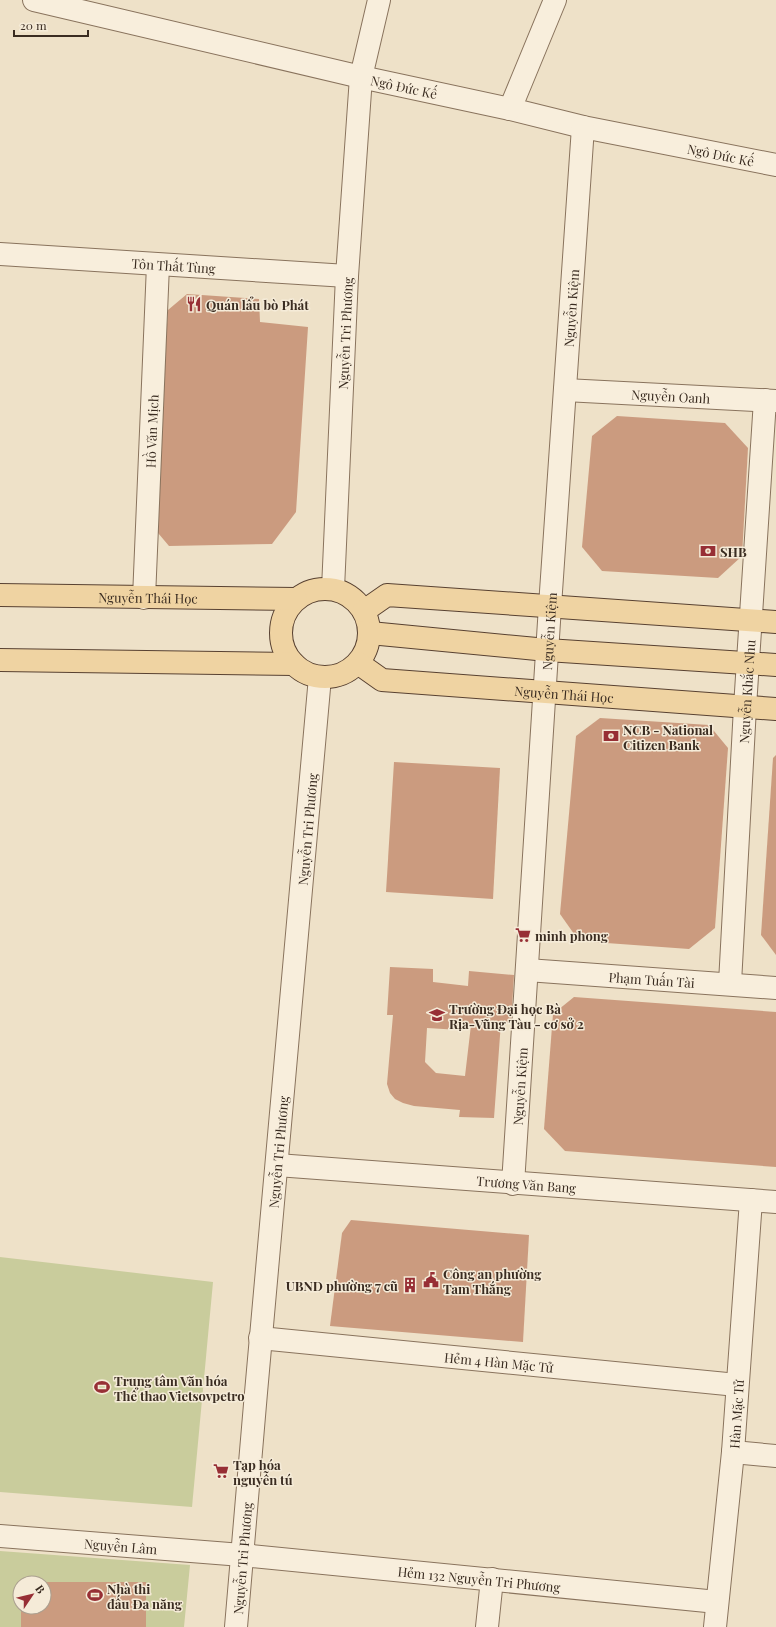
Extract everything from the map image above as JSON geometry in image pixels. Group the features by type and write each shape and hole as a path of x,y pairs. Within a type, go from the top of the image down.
{"main road":[{"path":"333,589 346,594 356,601 364,611 370,633 364,654 358,663 347,671 334,676 320,677 307,673 294,664 285,651 282,640 282,628 284,617 289,606 296,599 314,590 333,589"},
{"name":"Nguyễn Thái Học","path":"0,595 296,599"},
{"path":"364,611 387,595 776,622"},
{"path":"370,633 547,650 776,665"},
{"path":"0,660 294,664"},
{"name":"Nguyễn Thái Học","path":"358,663 382,680 776,709"}],"street":[{"name":"Ngô Đức Kế","path":"34,0 361,77 510,109 583,127 776,165"},
{"name":"Nguyễn Tri Phương","path":"333,589 347,276 361,77 379,0"},
{"path":"510,109 555,0"},
{"name":"Nguyễn Kiệm","path":"513,1184 547,650 583,127"},
{"name":"Tôn Thất Tùng","path":"0,254 347,276"},
{"name":"Hồ Văn Mịch","path":"144,598 158,265"},
{"name":"Nguyễn Oanh","path":"565,390 771,400"},
{"name":"Nguyễn Khắc Nhu","path":"730,984 748,663 771,400"},
{"name":"Nguyễn Tri Phương","path":"236,1627 260,1338 277,1165 320,677"},
{"name":"Phạm Tuấn Tài","path":"527,970 776,988"},
{"name":"Trương Văn Bang","path":"277,1165 513,1184 776,1202"},
{"name":"Hàn Mặc Tử","path":"715,1627 733,1452 751,1200"},
{"name":"Hẻm 4 Hàn Mặc Tử","path":"260,1338 737,1385"},
{"path":"733,1452 776,1456"},
{"name":"Nguyễn Lâm","path":"0,1536 242,1556"},
{"name":"Hẻm 132 Nguyễn Tri Phương","path":"242,1556 492,1579 717,1602"},
{"path":"487,1627 492,1579"}],"green space":[{"name":"Trung tâm Văn hóa Thể thao Vietsovpetro","path":"0,1257 213,1282 192,1507 0,1492"},
{"path":"0,1551 190,1565 184,1627 0,1627"}],"building":[{"path":"187,294 259,299 260,322 308,327 296,512 272,544 169,546 153,527 168,310"},
{"path":"617,416 725,423 748,448 742,556 718,578 602,571 582,547 592,436"},
{"path":"600,718 709,725 728,748 715,928 689,949 579,941 560,914 576,736"},
{"path":"776,755 776,955 761,935 773,758"},
{"path":"394,762 500,768 493,899 386,892"},
{"path":"390,967 433,969 433,982 468,986 469,971 514,975 511,1023 501,1022 494,1118 459,1117 460,1110 414,1106 395,1099 390,1093 387,1084 393,1015 387,1015","holes":["460,1024 471,1025 465,1076 436,1073 425,1062 427,1028 460,1030"]},
{"path":"574,997 776,1012 776,1167 565,1151 544,1129 553,1014"},
{"name":"Công an phường Tam Thắng","path":"351,1220 529,1235 523,1342 330,1326 342,1233"},
{"name":"Nhà thi đấu Đa năng","path":"52,1582 146,1582 146,1627 21,1627 21,1615 52,1615"}],"place":[{"name":"Quán lẩu bò Phát","path":"194,304"},
{"name":"SHB","path":"708,551"},
{"name":"NCB - National Citizen Bank","path":"611,736"},
{"name":"minh phong","path":"523,935"},
{"name":"Trường Đại học Bà Rịa-Vũng Tàu - cơ sở 2","path":"437,1015"},
{"name":"Công an phường Tam Thắng","path":"431,1280"},
{"name":"UBND phường 7 cũ","path":"410,1285"},
{"name":"Trung tâm Văn hóa Thể thao Vietsovpetro","path":"102,1387"},
{"name":"Tạp hóa nguyễn tú","path":"221,1471"},
{"name":"Nhà thi đấu Đa năng","path":"95,1595"}]}
